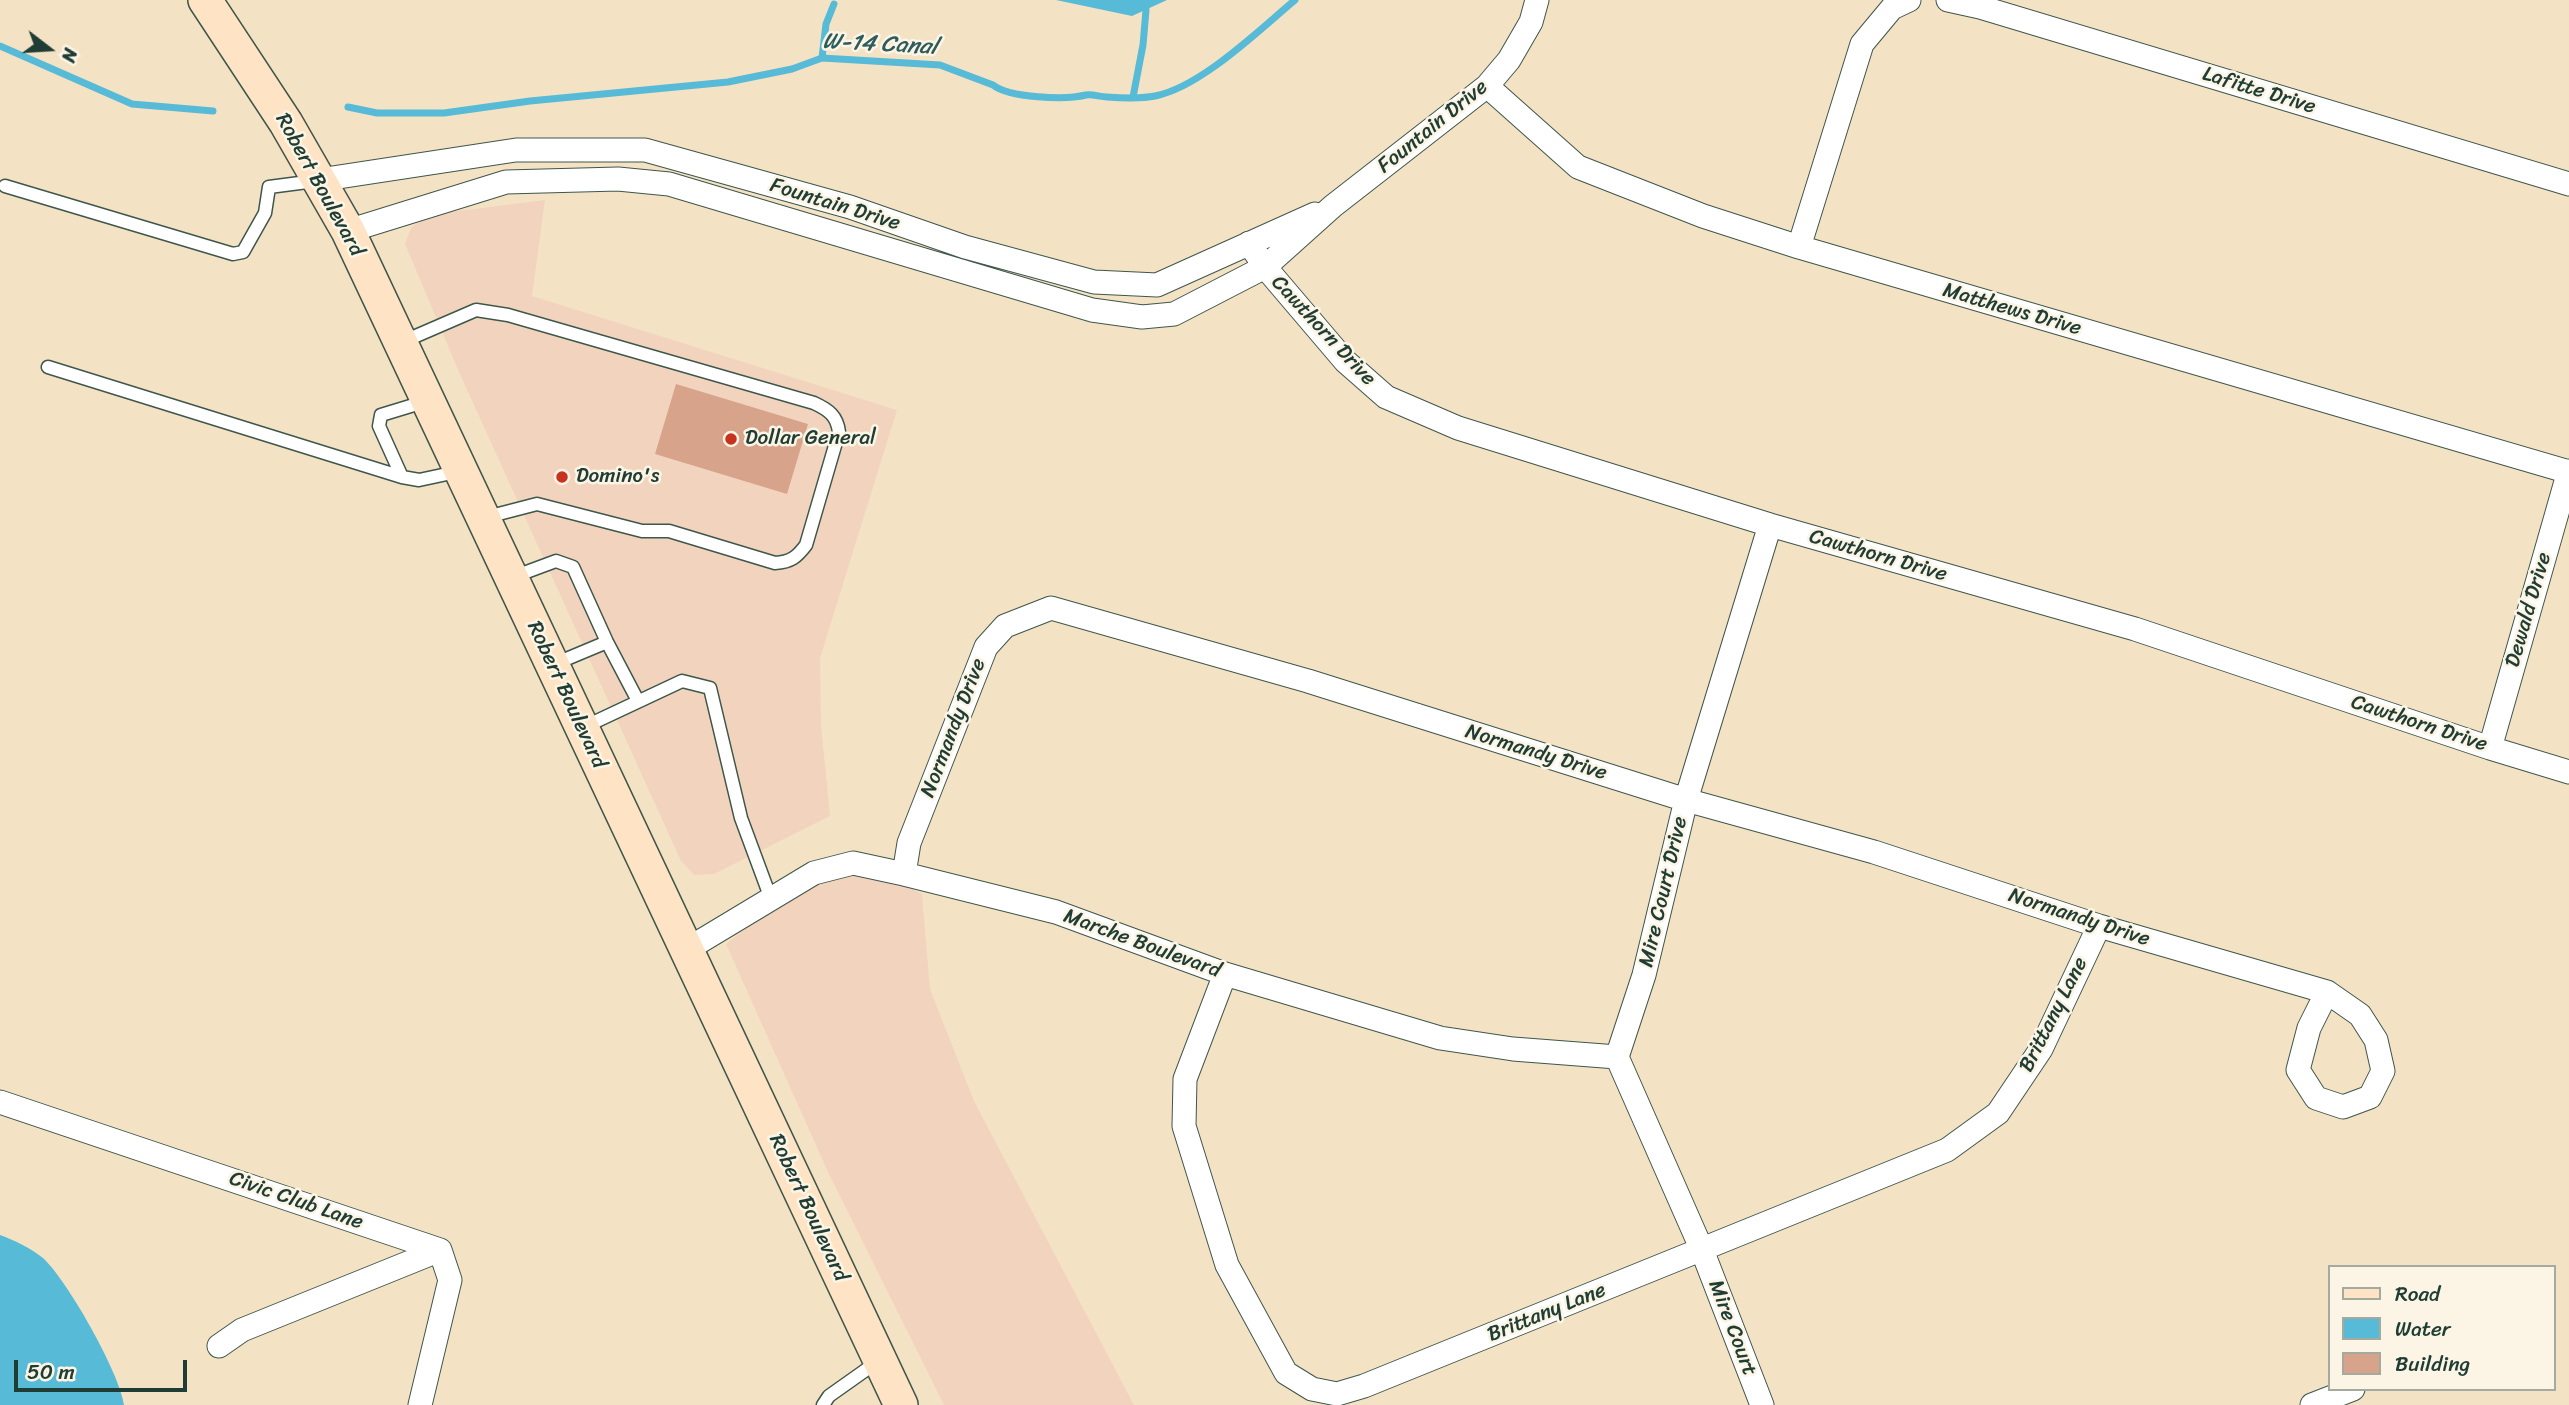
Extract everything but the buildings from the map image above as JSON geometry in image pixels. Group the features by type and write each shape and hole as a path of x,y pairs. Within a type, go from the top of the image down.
{"main road":[{"name":"Robert Boulevard","path":"205,0 286,123 348,231 901,1405"}],"street":[{"name":"Fountain Drive","path":"348,231 506,182 618,179 670,184 1092,310 1142,317 1174,314 1265,267 1333,206 1487,86 1514,51 1531,22 1537,0"},
{"path":"1799,247 1862,44 1892,8 1909,0"},
{"name":"Lafitte Drive","path":"1948,0 1980,7 2569,184"},
{"name":"Matthews Drive","path":"1487,86 1578,167 1703,216 1799,247 2569,472"},
{"name":"Fountain Drive","path":"319,180 516,150 645,150 850,207 965,247 1094,282 1157,285 1333,206"},
{"path":"516,150 517,181"},
{"name":"Cawthorn Drive","path":"1249,243 1265,267 1345,361 1386,397 1458,428 1770,525 2135,629 2569,772"},
{"path":"992,281 1000,257"},
{"name":"Dewald Drive","path":"2490,748 2569,472"},
{"name":"Mire Court Drive","path":"1617,1057 1644,975 1686,800 1770,525"},
{"name":"Normandy Drive","path":"904,874 909,844 986,647 1004,626 1051,608 1308,681 1686,800 1874,852 2099,926 2327,992 2360,1015 2376,1040 2383,1070 2370,1097 2343,1107 2316,1098 2298,1070 2309,1028 2327,992"},
{"name":"Marche Boulevard","path":"686,950 814,873 853,863 1056,912 1225,974 1440,1038 1513,1049 1617,1057"},
{"name":"Brittany Lane","path":"1225,974 1185,1079 1184,1126 1227,1265 1286,1373 1312,1389 1337,1394 1364,1386 1947,1150 1998,1113 2041,1049 2099,926"},
{"path":"1617,1057 1702,1250"},
{"name":"Civic Club Lane","path":"0,1102 440,1250"},
{"path":"219,1346 242,1330 440,1250 450,1280 420,1405"},
{"name":"Mire Court","path":"1702,1250 1762,1405"},
{"path":"2312,1405 2348,1391"}],"lane":[{"path":"5,186 233,254 243,252 265,213 269,187 319,180"},
{"path":"401,342 476,310 508,315 814,403 825,408 837,419 839,432 806,545 796,558 784,563 775,563 669,531 642,531 537,505 483,518"},
{"path":"48,367 402,477 419,480 461,471"},
{"path":"402,477 379,426 381,415 428,401"},
{"path":"511,577 556,561 573,567 607,642 638,701"},
{"path":"552,665 607,642"},
{"path":"582,728 682,681 710,688 741,818 771,899"},
{"path":"823,1405 829,1396 880,1360"}],"shaded area":[{"path":"545,200 532,296 897,410 820,658 821,725 830,816 714,874 694,875 681,861 459,372 405,244 411,228 426,215"},
{"path":"850,875 904,885 922,894 930,989 974,1101 1134,1405 944,1405 828,1172 726,944 760,917 816,884"}],"water":[{"path":"1056,0 1167,0 1132,16"},
{"path":"0,1235 34,1251 53,1269 103,1350 124,1405 0,1405"}],"waterway":[{"name":"W-14 Canal","path":"348,107 377,113 444,113 530,101 728,82 792,69 822,58 940,65 1011,93 1024,95 1150,97 1173,91 1210,70 1295,0"},
{"path":"822,58 826,24 834,4"},
{"path":"1133,97 1143,45 1146,10"},
{"name":"W-14 Canal","path":"0,46 132,104 213,111"}],"place":[{"name":"Dollar General","path":"731,439"},
{"name":"Domino's","path":"562,477"}]}
